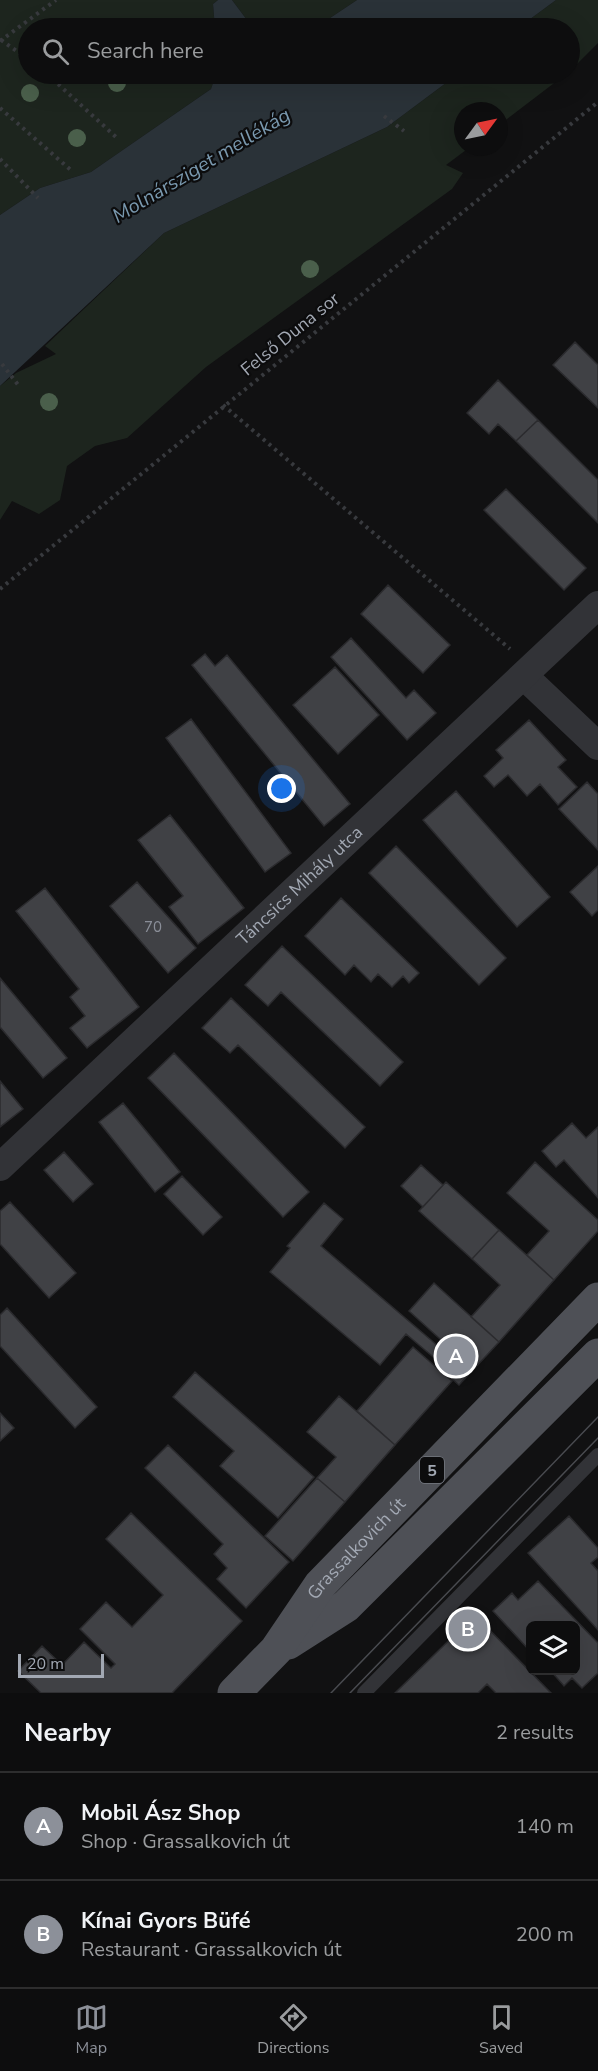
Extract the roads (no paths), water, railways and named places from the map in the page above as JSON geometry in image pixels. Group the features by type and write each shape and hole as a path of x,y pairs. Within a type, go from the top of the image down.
{"main road":[{"name":"Grassalkovich út","path":"234,1693 276,1650 320,1585 598,1299"},
{"name":"Grassalkovich út","path":"276,1650 346,1606 598,1355"}],"street":[{"name":"Táncsics Mihály utca","path":"0,1167 598,605"},
{"path":"524,676 598,746"}],"lane":[{"path":"364,1693 598,1455"}],"water":[{"path":"218,0 232,0 246,18 214,18 213,4"},
{"path":"357,0 556,0 532,18 330,18"},
{"name":"Molnársziget mellékág","path":"213,84 445,84 387,127 164,233 0,386 0,215 40,188 91,172 211,89"}],"tram line":[{"path":"331,1693 598,1417"},
{"path":"350,1693 598,1438"}],"place":[{"name":"Mobil Ász Shop","path":"456,1356"},
{"name":"Kínai Gyors Büfé","path":"468,1629"}]}
